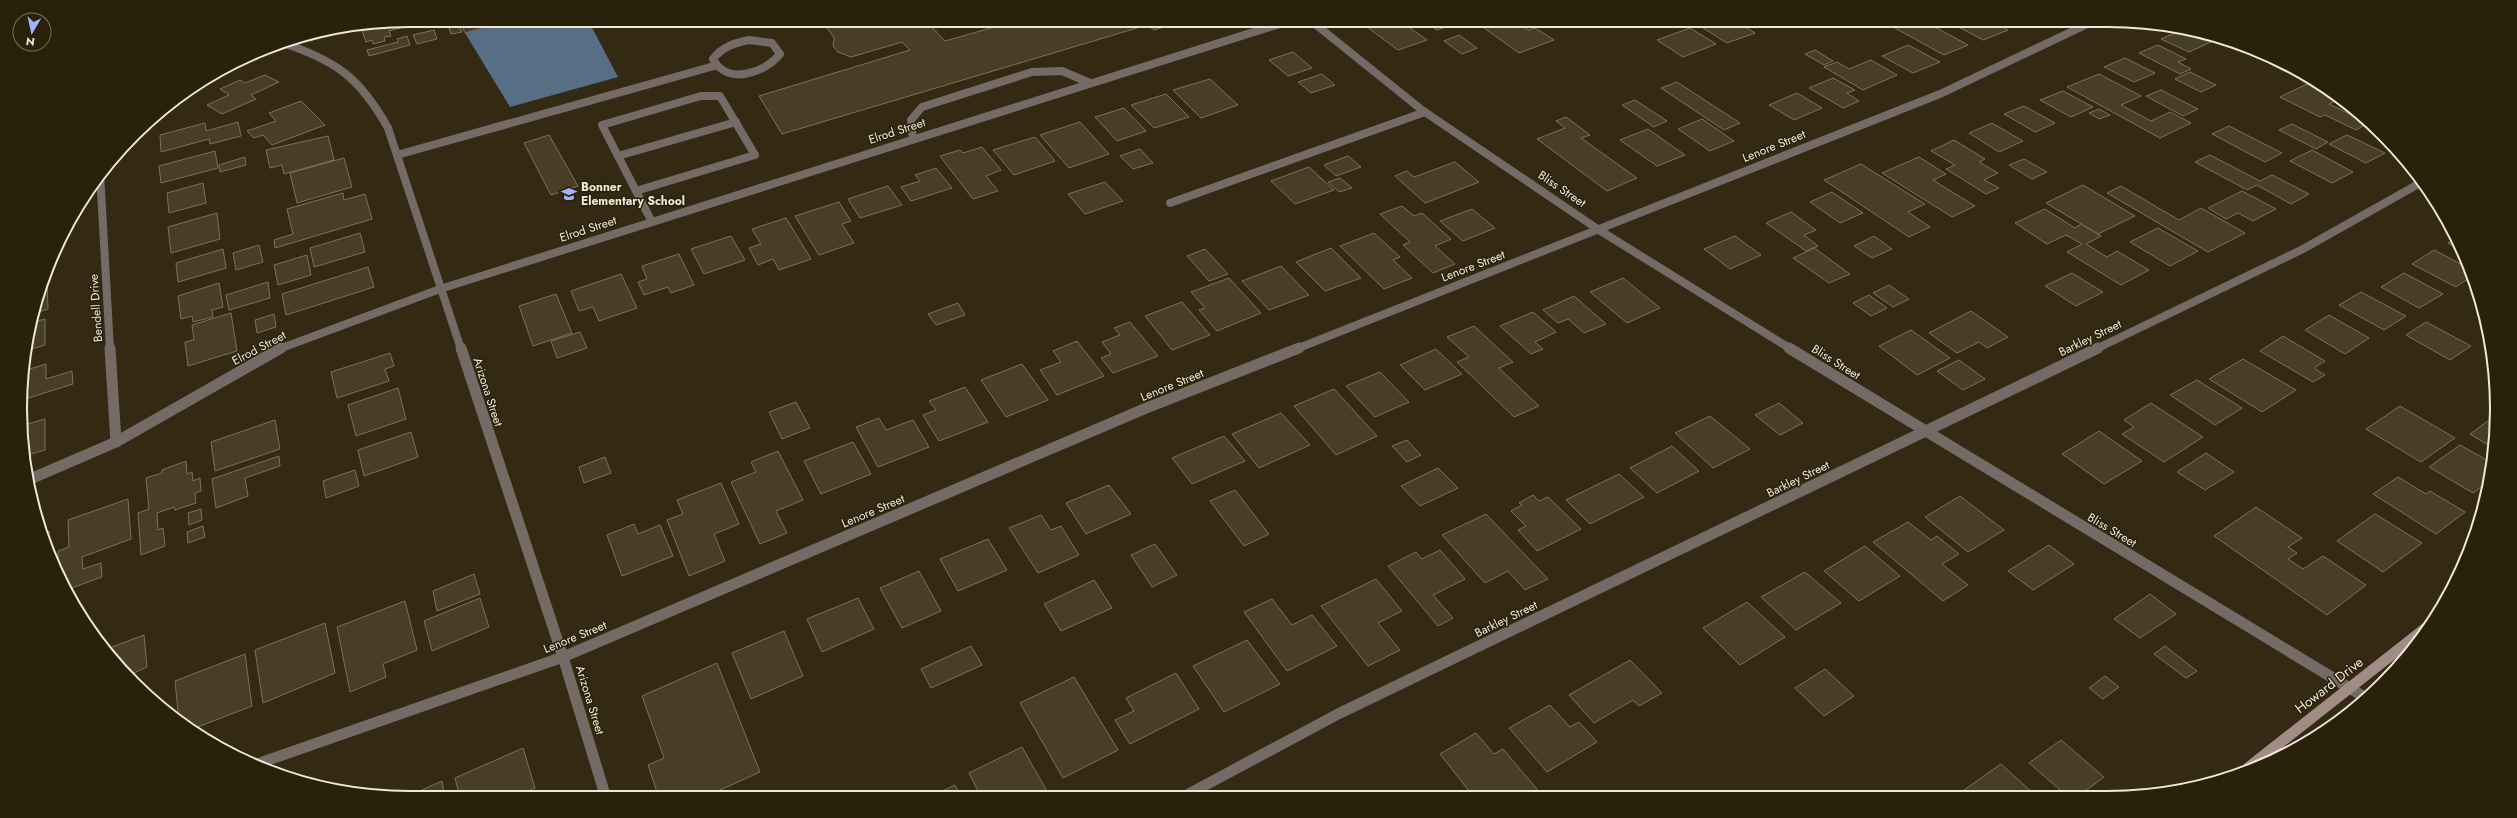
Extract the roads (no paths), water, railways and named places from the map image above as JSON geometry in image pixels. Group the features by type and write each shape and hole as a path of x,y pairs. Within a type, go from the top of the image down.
{"main road":[{"name":"Howard Drive","path":"2257,761 2416,635"}],"street":[{"name":"Elrod Street","path":"33,478 116,442 282,347 440,289 1270,27"},
{"name":"Bliss Street","path":"1319,27 1425,112 1599,230 1925,432 2361,695"},
{"name":"Lenore Street","path":"263,762 563,657 1144,410 1940,94 2081,27"},
{"path":"750,40 772,43 779,48 780,54 777,61 757,72 731,74 720,71 714,66 713,60 717,53 725,47 750,40"},
{"name":"Arizona Street","path":"291,46 299,48 337,68 366,91 388,128 563,657 604,791"},
{"path":"397,156 714,66"},
{"path":"913,139 911,120 922,106 1032,72 1050,69 1070,72 1090,83"},
{"path":"636,192 756,155 720,96 714,94 602,125 636,192 652,222"},
{"path":"1170,203 1425,112"},
{"path":"618,156 736,122"},
{"name":"Bendell Drive","path":"101,184 116,442"},
{"name":"Barkley Street","path":"1192,791 1338,714 2303,249 2417,185"}],"water":[{"path":"488,27 592,27 618,77 510,107 465,33"}],"place":[{"name":"Bonner Elementary School","path":"569,194"}]}
